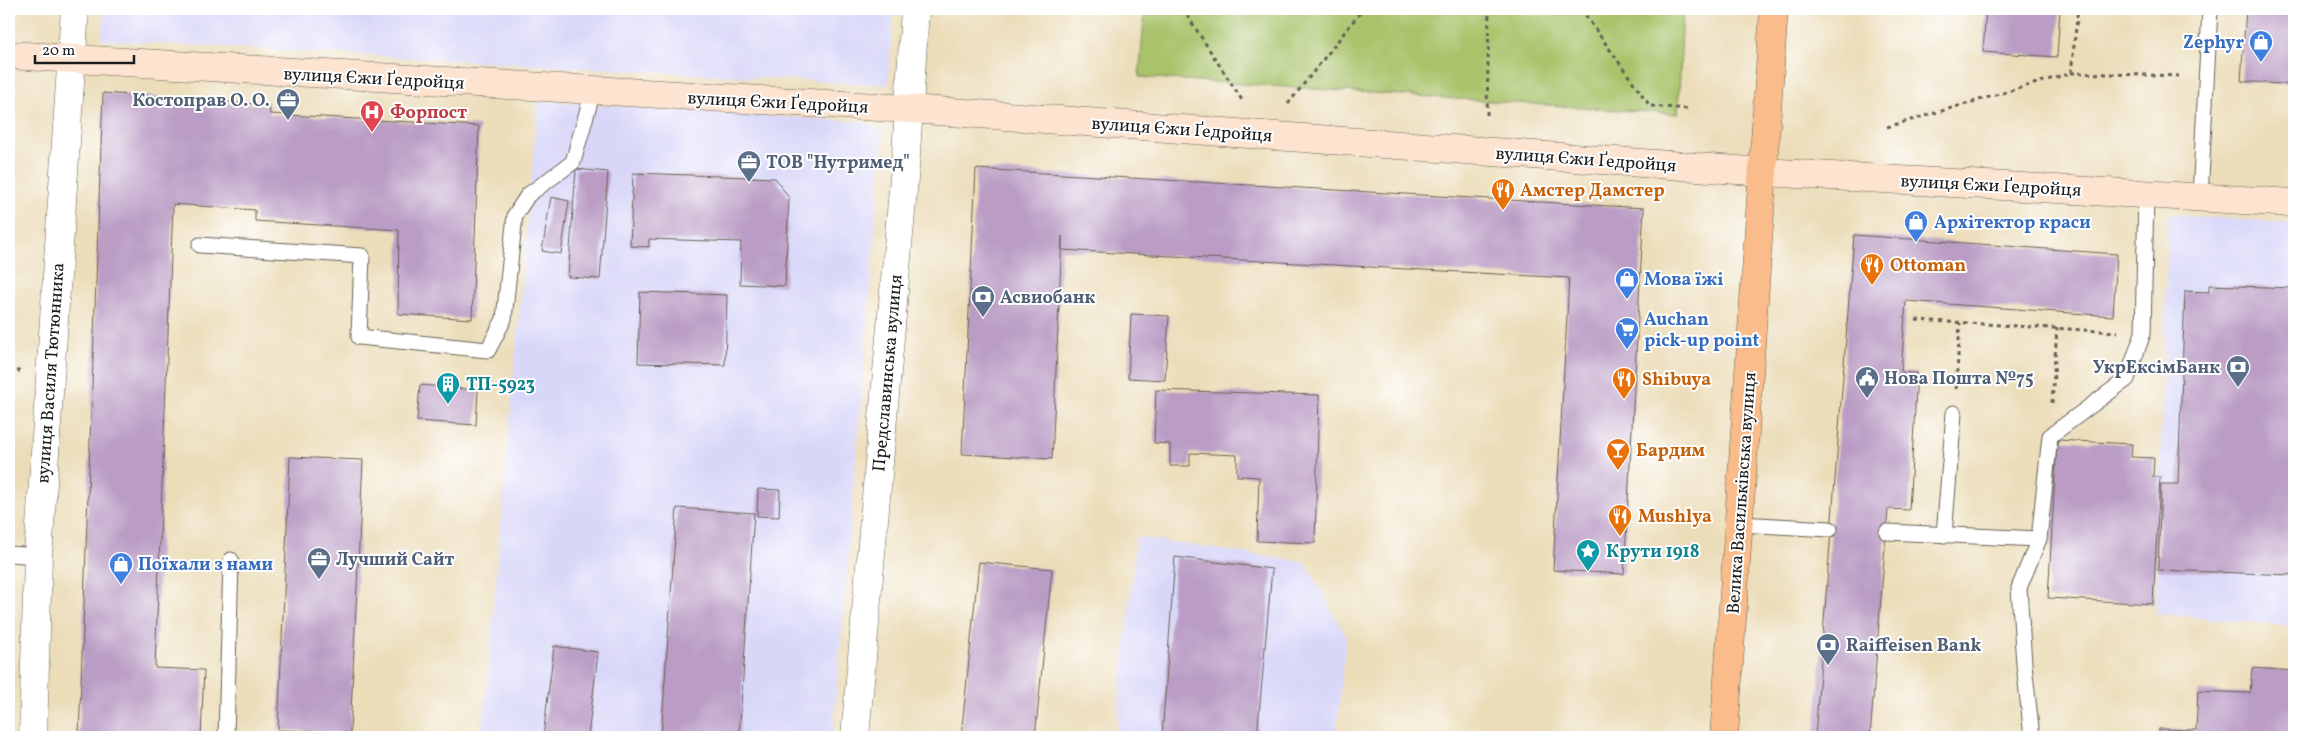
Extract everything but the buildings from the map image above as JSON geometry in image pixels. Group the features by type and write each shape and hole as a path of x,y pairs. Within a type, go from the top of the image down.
{"main road":[{"name":"Велика Васильківська вулиця","path":"1724,737 1774,9"}],"street":[{"name":"вулиця Василя Тютюнника","path":"33,737 38,556 70,59 75,9"},
{"name":"Предславинська вулиця","path":"855,737 910,109 915,9"},
{"name":"вулиця Єжи Ґедройця","path":"9,55 910,109 1764,172 2294,202"}],"lane":[{"path":"2200,197 2210,9"},
{"path":"200,245 362,256 358,337 488,350 504,319 516,215 528,194 572,162 594,91"},
{"path":"2032,737 2024,664 2019,588 2039,539 2050,436 2127,380 2143,333 2146,194"},
{"path":"1944,535 1954,413"},
{"path":"1739,524 1830,529"},
{"path":"1887,532 2039,539"},
{"path":"9,554 38,556"},
{"path":"226,737 232,560"}],"path":[{"path":"1183,9 1242,100"},
{"path":"1288,104 1363,9"},
{"path":"1487,115 1489,9"},
{"path":"1581,9 1650,106 1690,109"},
{"path":"2071,73 2078,9"},
{"path":"1887,127 2071,73 2164,75"},
{"path":"1916,320 2143,333"},
{"path":"1954,413 1960,323"},
{"path":"2050,436 2057,328"}],"shaded area":[{"path":"104,9 894,9 888,85 101,40"},
{"path":"538,101 867,122 883,133 833,737 482,737"},
{"name":"УкрЕксімБанк","path":"2168,214 2294,224 2294,628 2291,626 2156,614"},
{"path":"1136,537 1305,562 1346,636 1336,737 1116,737"}],"green space":[{"path":"1145,9 1683,9 1678,114 1139,77"}],"place":[{"name":"Zephyr","path":"2261,63"},
{"name":"Костоправ О. О.","path":"288,121"},
{"name":"Форпост","path":"372,133"},
{"name":"ТОВ \"Нутримед\"","path":"749,183"},
{"name":"Амстер Дамстер","path":"1503,211"},
{"name":"Архітектор краси","path":"1916,243"},
{"name":"Ottoman","path":"1872,286"},
{"name":"Мова їжі","path":"1627,300"},
{"name":"Асвиобанк","path":"983,318"},
{"name":"Auchan pick-up point","path":"1627,350"},
{"name":"УкрЕксімБанк","path":"2238,388"},
{"name":"Нова Пошта №75","path":"1867,399"},
{"name":"Shibuya","path":"1624,400"},
{"name":"ТП-5923","path":"448,405"},
{"name":"Бардим","path":"1618,471"},
{"name":"Mushlya","path":"1620,537"},
{"name":"Крути 1918","path":"1588,572"},
{"name":"Лучший Сайт","path":"319,580"},
{"name":"Поїхали з нами","path":"121,585"},
{"name":"Raiffeisen Bank","path":"1828,666"}]}
